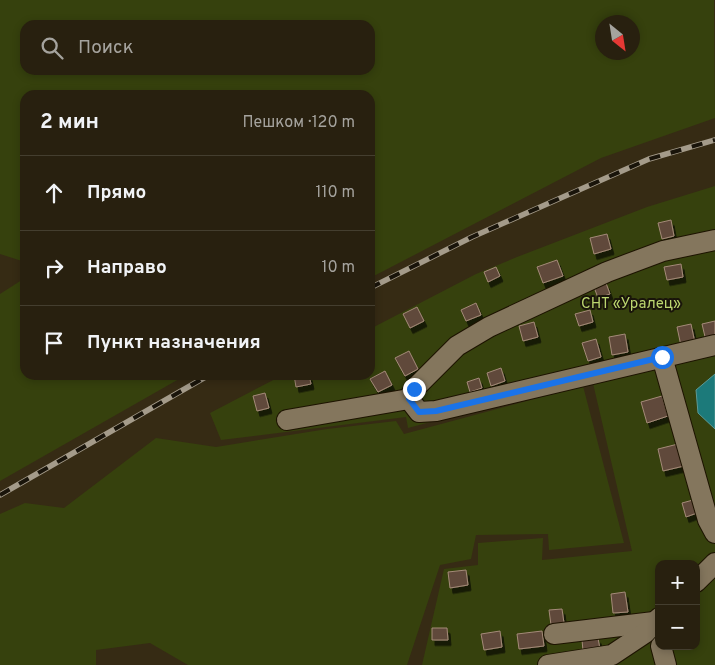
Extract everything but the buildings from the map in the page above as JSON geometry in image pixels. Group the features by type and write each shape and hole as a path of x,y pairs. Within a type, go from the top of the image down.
{"lane":[{"path":"409,399 414,389 457,346 489,327 615,269 663,250 715,240"},
{"path":"409,399 419,412 436,411 715,345"},
{"path":"662,357 708,520 715,533"},
{"path":"287,420 409,399"},
{"path":"700,578 715,564"},
{"path":"554,634 655,626"},
{"path":"548,665 612,655 655,627"},
{"path":"662,650 666,665"}],"green space":[{"path":"0,0 714,0 715,118 601,158 375,275 375,90 20,90 20,260 0,254"},
{"name":"СНТ «Уралец»","path":"715,186 715,665 422,665 444,569 478,565 478,543 543,538 542,560 632,551 592,379 408,428 406,417 221,440 210,413 273,380 375,380 375,326 476,274 647,207"},
{"path":"20,281 20,380 177,380 0,481 0,294"},
{"path":"583,386 624,543 549,550 548,534 476,535 471,559 440,565 407,665 188,665 150,643 96,650 96,665 0,665 0,514 25,503 64,508 156,438 216,447 327,429 396,421 404,434"}],"water":[{"path":"715,374 715,429 698,413 696,390"}],"railway":[{"path":"375,286 472,237 649,159 715,140"},
{"path":"0,495 200,380"}],"route":[{"path":"414,389 409,399 419,412 436,411 662,357"}]}
